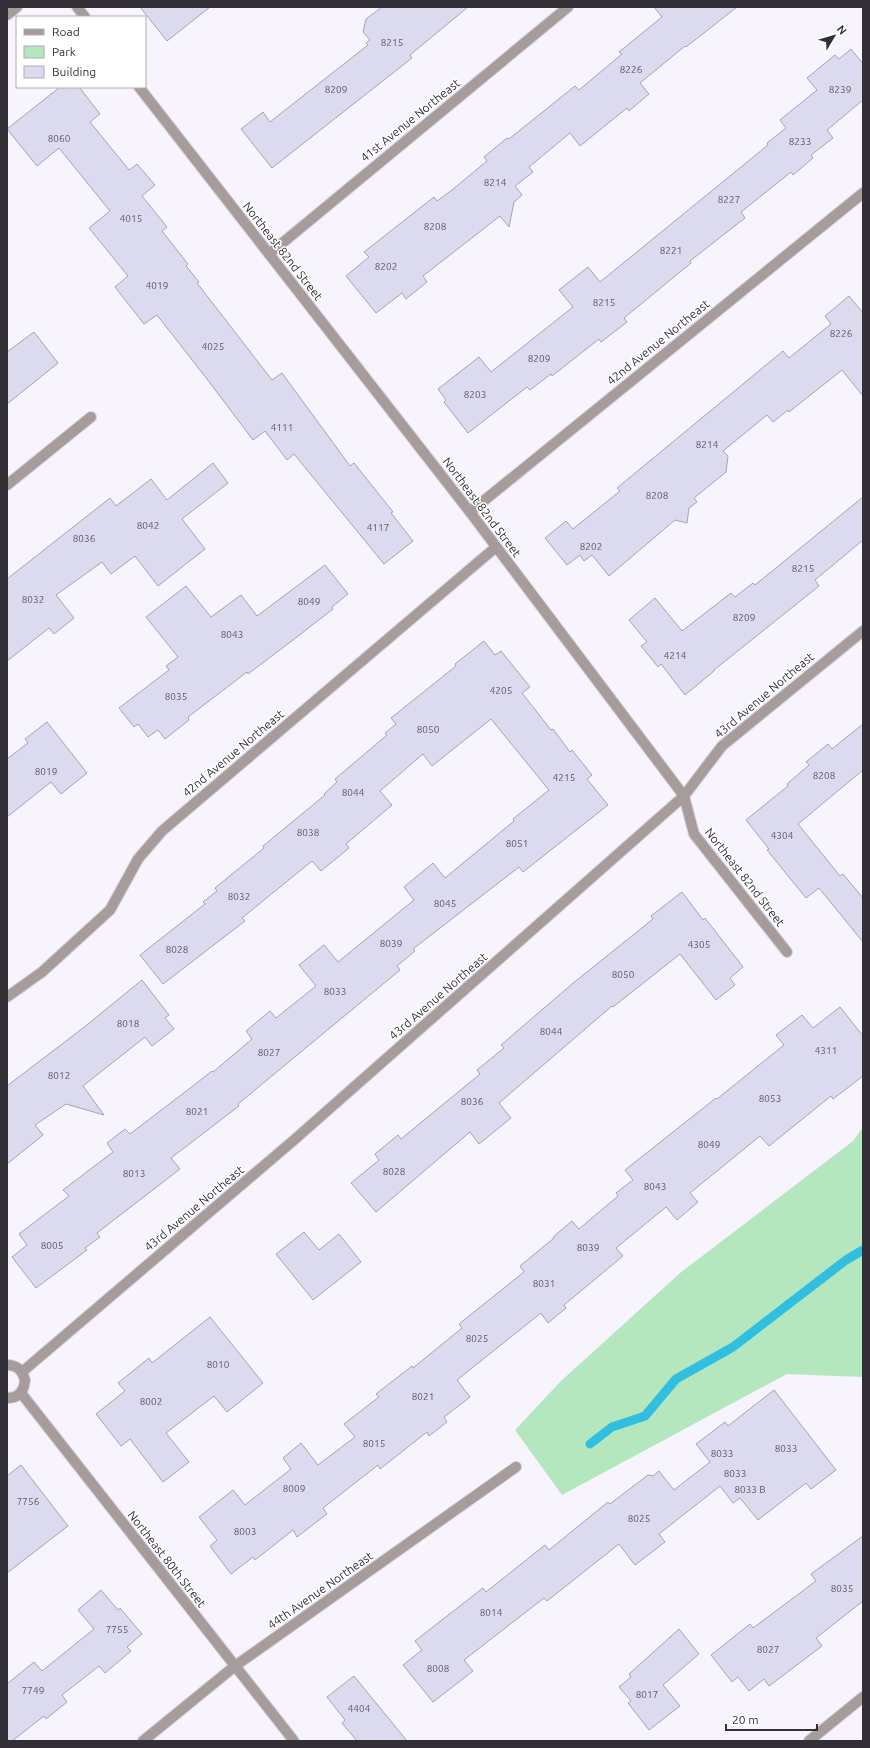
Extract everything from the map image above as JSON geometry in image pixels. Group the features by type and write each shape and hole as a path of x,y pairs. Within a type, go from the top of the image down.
{"street":[{"path":"7,15 17,7"},
{"path":"77,7 84,16"},
{"name":"41st Avenue Northeast","path":"268,254 568,7"},
{"name":"Northeast 82nd Street","path":"140,88 470,512 684,796 694,834 788,952"},
{"name":"42nd Avenue Northeast","path":"470,512 863,193"},
{"path":"7,485 91,417"},
{"name":"42nd Avenue Northeast","path":"7,997 42,972 110,910 138,859 162,831 496,547"},
{"name":"43rd Avenue Northeast","path":"22,1372 294,1140 684,796 722,746 863,631"},
{"path":"7,1365 15,1366 22,1372 25,1380 25,1386 20,1393 13,1398 7,1398"},
{"name":"Northeast 80th Street","path":"20,1393 294,1741"},
{"name":"44th Avenue Northeast","path":"143,1741 235,1666 516,1467"},
{"path":"809,1741 863,1697"}],"green space":[{"path":"863,1127 863,1377 787,1374 562,1495 515,1430 561,1381 680,1273 853,1141"}],"building":[{"path":"140,7 210,7 167,41"},
{"path":"382,7 468,7 410,55 412,58 272,168 241,129 263,112 270,122 368,45 366,43 370,40 363,32 366,19"},
{"path":"654,7 737,7 686,47 685,46 640,83 649,94 629,111 627,108 580,146 570,133 529,167 533,172 515,186 522,195 514,202 509,227 500,216 423,276 427,282 406,299 402,293 376,313 346,276 369,257 364,252 434,197 437,201 452,190 487,161 484,157 507,138 509,139 575,86 579,90 622,54 619,52 662,17"},
{"path":"851,49 863,64 863,100 827,130 833,138 811,155 813,158 793,175 791,172 741,212 745,218 690,261 691,263 624,318 627,322 601,342 599,339 552,376 551,374 530,390 527,387 468,433 444,402 446,400 438,389 479,357 491,372 573,307 559,290 588,267 600,282 768,145 767,143 786,128 780,120 817,90 807,78 835,55 839,59"},
{"path":"59,88 80,88 100,114 90,122 129,170 137,164 155,185 142,196 167,227 162,231 188,264 186,266 199,282 197,283 272,380 282,373 350,466 354,463 393,512 391,513 413,541 384,564 294,454 287,460 265,431 253,440 157,315 144,324 115,287 128,276 89,228 110,211 59,148 37,166 7,129"},
{"path":"849,296 863,313 863,396 842,370 789,412 788,410 773,422 767,415 723,451 728,456 726,472 694,498 697,502 689,508 687,523 675,520 609,576 592,555 584,561 580,555 567,565 545,538 566,521 573,529 620,491 617,488 783,351 789,358 831,324 825,316"},
{"path":"34,332 58,363 7,404 7,352"},
{"path":"213,463 228,483 182,519 205,549 158,586 135,556 111,574 102,562 56,595 74,618 54,634 49,628 7,661 7,579 110,498 116,506 151,479 167,500"},
{"path":"863,497 863,540 815,580 819,586 685,695 661,664 658,667 641,646 647,642 629,620 655,598 682,631 731,593 735,597 753,583 755,585"},
{"path":"325,565 348,594 332,607 333,609 293,640 248,674 247,672 188,717 189,720 165,739 158,730 148,737 138,724 134,727 119,708 169,670 166,666 178,657 146,617 186,586 211,617 241,595 257,616"},
{"path":"484,641 495,655 501,651 530,687 522,693 551,730 553,729 570,752 572,750 592,775 587,779 608,805 523,872 519,867 413,949 415,951 397,966 400,970 238,1104 239,1106 171,1158 180,1169 97,1233 100,1237 85,1248 87,1250 36,1288 12,1257 27,1245 19,1234 69,1196 63,1190 113,1152 107,1143 125,1129 130,1134 212,1071 213,1072 252,1039 246,1031 270,1011 276,1018 316,986 299,965 324,945 338,962 414,900 404,887 433,863 445,878 549,790 491,719 432,766 423,754 380,791 392,805 346,844 349,848 321,871 312,861 242,918 245,921 163,984 140,955 205,904 203,902 217,891 215,888 325,795 324,794 337,782 335,779 387,735 385,733 396,724 391,718 456,666 455,664"},
{"path":"47,722 87,773 61,794 51,782 7,817 7,759 28,743 25,739"},
{"path":"863,724 863,770 798,824 840,876 843,874 863,898 863,942 819,888 806,898 767,850 769,849 746,820 788,786 787,784 809,765 806,762 828,744 832,749"},
{"path":"682,892 703,920 705,918 743,967 730,978 735,985 716,1000 680,954 613,1007 612,1006 499,1103 511,1118 479,1144 470,1132 376,1212 351,1183 379,1160 375,1154 398,1135 401,1139 480,1074 477,1070 504,1048 501,1045 572,984 653,919 651,916"},
{"path":"142,980 169,1015 165,1018 174,1029 152,1046 145,1037 83,1086 104,1115 66,1104 35,1125 43,1135 7,1164 7,1086 83,1028"},
{"path":"840,1007 863,1036 863,1076 833,1099 831,1096 769,1146 760,1136 690,1193 698,1202 677,1220 666,1207 616,1248 623,1256 564,1305 566,1308 548,1323 541,1313 457,1380 470,1397 444,1417 447,1422 429,1436 427,1432 380,1469 378,1465 323,1508 327,1514 297,1537 293,1530 255,1560 253,1557 231,1574 210,1546 217,1540 199,1517 233,1490 245,1505 291,1469 283,1458 301,1443 318,1465 355,1437 344,1424 379,1397 376,1394 412,1366 413,1368 462,1328 459,1324 524,1272 520,1266 572,1221 579,1229 618,1196 616,1193 633,1180 625,1170 784,1045 776,1035 802,1015 813,1028"},
{"path":"304,1232 319,1250 339,1234 361,1262 313,1300 276,1254"},
{"path":"210,1317 263,1383 227,1412 214,1396 166,1433 189,1462 163,1482 130,1439 121,1446 96,1414 125,1391 118,1383 149,1358 152,1363"},
{"path":"774,1390 836,1470 811,1489 806,1483 758,1520 740,1498 733,1503 720,1486 659,1534 665,1542 635,1565 619,1544 547,1601 544,1598 464,1660 473,1671 433,1702 403,1665 422,1650 415,1641 483,1588 486,1592 545,1545 549,1550 608,1502 610,1504 648,1475 653,1476 659,1471 674,1490 710,1462 696,1444 725,1422 728,1426"},
{"path":"21,1465 68,1526 7,1573 7,1476"},
{"path":"863,1536 863,1601 816,1638 822,1646 769,1686 764,1679 749,1691 738,1677 732,1682 711,1655 750,1624 753,1628 816,1581 811,1574"},
{"path":"101,1590 118,1610 120,1608 142,1634 127,1647 131,1651 105,1673 99,1666 62,1695 67,1702 46,1719 44,1716 12,1741 7,1741 7,1684 34,1662 42,1671 94,1629 78,1610"},
{"path":"679,1629 699,1654 663,1685 680,1706 649,1730 628,1703 631,1701 619,1687 631,1677 629,1674"},
{"path":"354,1676 407,1741 357,1741 342,1723 345,1720 327,1697"}],"waterway":[{"path":"590,1444 612,1427 645,1416 676,1379 733,1347 846,1260 863,1250"}]}
